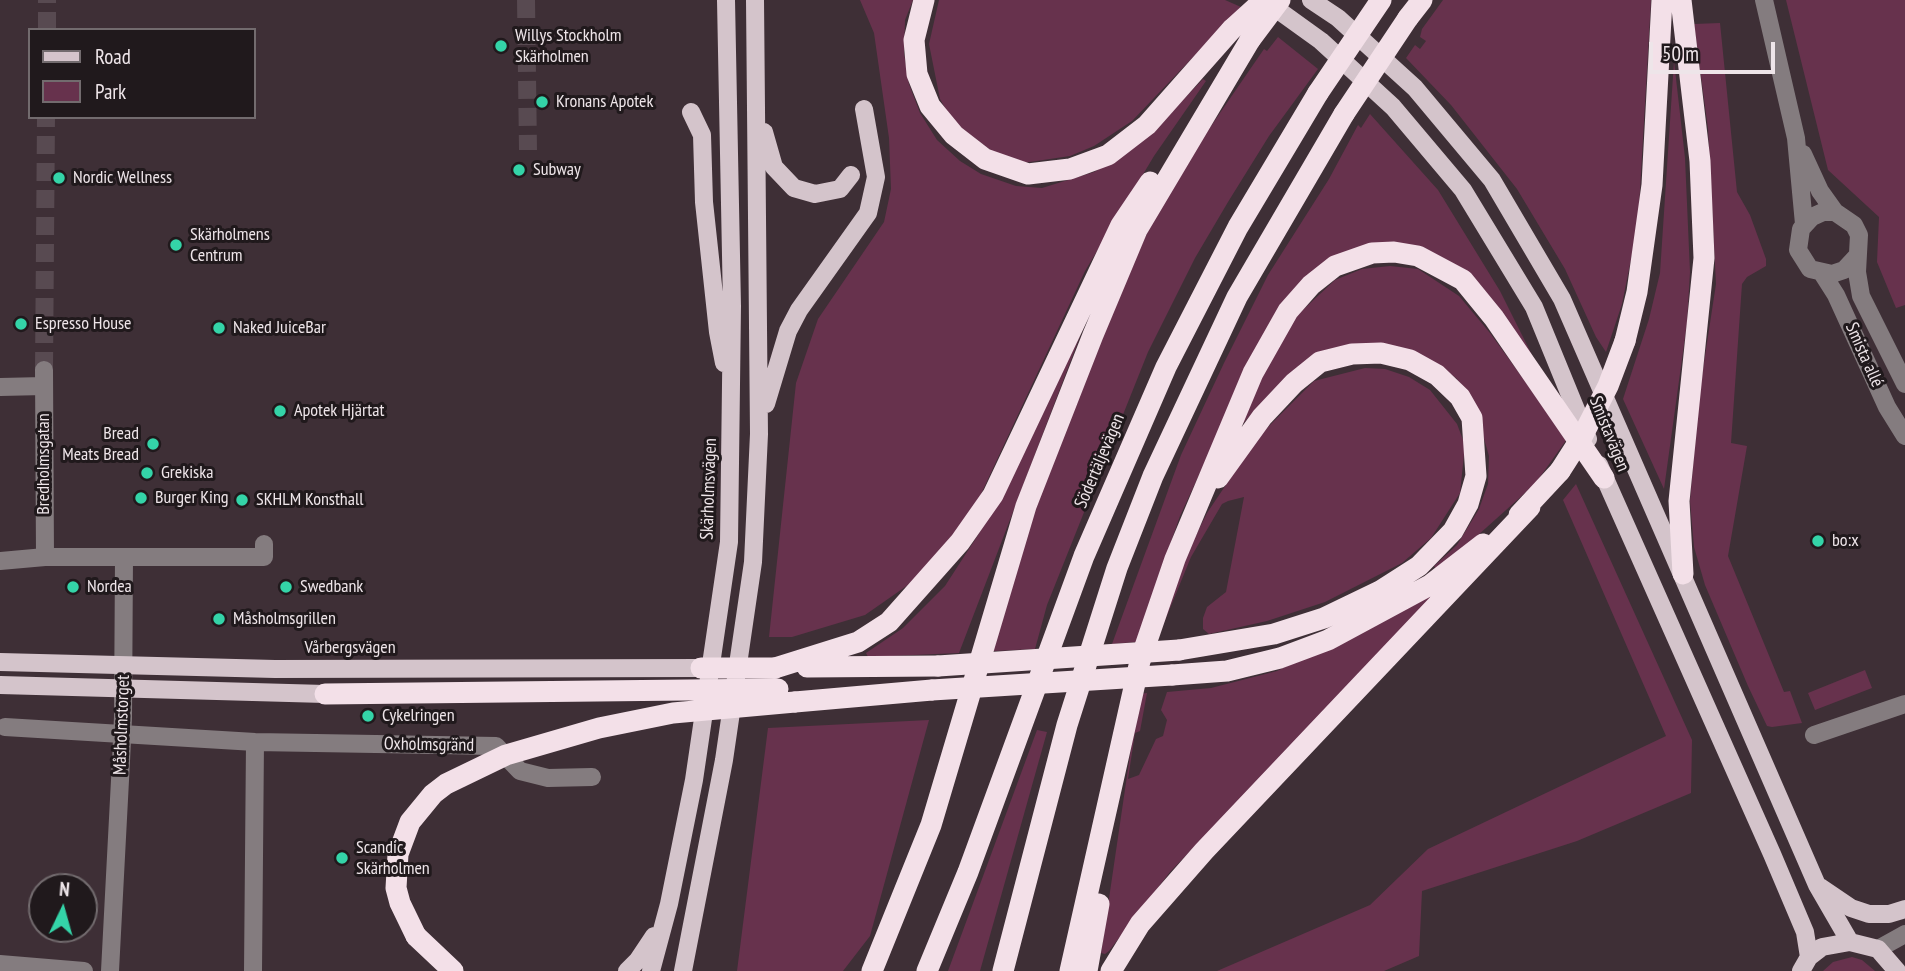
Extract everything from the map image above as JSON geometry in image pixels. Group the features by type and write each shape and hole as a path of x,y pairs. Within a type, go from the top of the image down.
{"highway":[{"path":"924,0 914,40 917,74 930,106 954,135 985,159 1028,174 1069,169 1108,155 1147,125 1280,0"},
{"path":"775,668 858,642 889,622 960,542 993,495 1121,225 1193,116 1263,0"},
{"name":"Södertäljevägen","path":"927,971 968,872 1084,556 1166,367 1238,227 1318,93 1381,0"},
{"path":"1003,971 1067,725 1117,568 1153,476 1237,297 1343,114 1422,0"},
{"path":"1111,971 1140,924 1204,851 1530,507 1560,471 1583,435 1608,386 1625,341 1646,239 1662,0"},
{"path":"1681,0 1700,161 1704,258 1679,501 1683,574"},
{"path":"872,971 931,825 1026,506 1088,348 1137,230 1241,34"},
{"path":"1070,971 1140,661 1175,559 1252,373 1288,311 1311,285 1335,267 1372,253 1418,256 1463,280 1494,318 1604,478"},
{"path":"701,668 938,666 1179,650 1262,636 1324,618 1380,591 1419,566 1453,531 1468,504 1476,476 1472,418 1460,397 1437,375 1410,360 1381,353 1352,354 1320,362 1294,383 1262,417 1198,505"},
{"path":"325,694 795,695 932,690 1227,671 1280,658 1328,640 1430,585 1530,507"},
{"path":"453,971 416,936 396,888 398,854 410,822 426,801 446,784 506,755 599,728 673,713 795,695"},
{"path":"1087,971 1102,883 1113,785"}],"main road":[{"name":"Skärholmsvägen","path":"651,971 669,904 692,792 729,542 732,397 726,0"},
{"path":"682,971 724,760 748,605 756,519 759,434 755,0"},
{"name":"Smistavägen","path":"1263,0 1321,41 1393,107 1464,190 1534,307 1604,478 1805,932 1805,964"},
{"name":"Smistavägen","path":"1311,0 1338,18 1415,88 1492,180 1562,299 1817,885 1850,942"},
{"path":"758,108 774,167 794,188 815,194 840,189 851,175"},
{"path":"759,434 768,390 788,331 799,310 868,213 876,177 864,109"},
{"path":"691,112 702,135 704,202 718,332 732,397"},
{"name":"Vårbergsvägen","path":"0,662 275,669 701,668"},
{"path":"0,685 325,694"},
{"path":"1817,885 1851,908 1869,914 1889,914 1905,909"},
{"path":"627,971 650,943 669,904"},
{"path":"1805,964 1835,943 1850,942 1878,949 1896,971"}],"street":[{"name":"Smista allé","path":"1764,0 1796,138 1804,224 1798,239 1798,250 1810,269 1822,274 1836,295 1887,407 1905,436"},
{"name":"Smista allé","path":"1796,138 1820,191 1835,212 1854,225 1859,235 1857,256 1861,296 1905,384"},
{"path":"1804,224 1823,212 1835,212"},
{"path":"1822,274 1844,270 1857,256"},
{"name":"Bredholmsgatan","path":"0,387 44,378 45,557"},
{"path":"0,561 45,557 264,557 264,544"},
{"name":"Måsholmstorget","path":"110,971 123,717 124,557"},
{"path":"1814,735 1905,704"},
{"name":"Oxholmsgränd","path":"5,727 255,742 496,746 520,771 548,778 592,777"},
{"path":"253,971 255,742"},
{"path":"1878,949 1905,933"},
{"path":"0,964 84,971"}],"green space":[{"path":"860,0 913,0 905,20 904,53 909,84 920,113 937,140 960,161 981,174 1016,186 1042,188 1094,172 1125,154 1156,128 1203,79 1206,81 1154,156 1085,271 975,507 918,578 865,615 792,637 769,637 796,383 818,319 884,222 891,189 889,138 874,33"},
{"path":"939,0 1225,0 1241,7 1132,121 1094,146 1070,156 1023,163 1000,157 953,122 940,99 929,44"},
{"path":"1443,0 1651,0 1638,225 1622,304 1606,352 1596,337 1565,269 1517,189 1451,105 1406,58 1415,45 1420,49 1426,41 1420,37 1422,29"},
{"path":"1786,0 1905,0 1905,305 1896,308 1877,262 1879,217 1828,170"},
{"path":"1720,23 1737,192 1750,215 1766,259 1766,266 1747,277 1742,284 1731,443 1747,446 1728,556 1784,692 1790,691 1802,723 1772,727 1767,726 1748,686 1705,585 1694,547 1690,501 1699,395 1716,284 1708,129 1694,24"},
{"path":"1278,37 1318,69 1269,136 1228,202 1195,258 1148,352 1047,605 1035,649 993,651 1021,546 1105,324 1155,216 1200,142 1264,49 1267,51"},
{"path":"1674,61 1685,158 1690,272 1687,323 1664,489 1623,399 1649,319 1660,273"},
{"path":"1370,114 1438,190 1500,291 1544,379 1438,256 1322,266 1212,447 1180,516 1136,642 1112,644 1181,455 1224,363 1268,275 1329,179 1358,125 1361,128"},
{"path":"1390,266 1418,269 1459,296 1490,333 1567,439 1535,484 1438,571 1434,566 1457,545 1479,509 1488,484 1489,456 1473,401 1456,378 1436,364 1385,345 1273,390 1239,428 1257,384 1291,321 1335,280 1362,269"},
{"path":"1081,334 959,653 868,657 866,653 903,628 945,586 978,535"},
{"path":"1365,368 1385,369 1409,377 1430,390 1457,424 1465,445 1460,493 1431,538 1402,563 1325,602 1267,621 1209,634 1203,629 1203,618 1207,607 1226,592 1244,497 1228,501 1222,504 1191,557 1157,640 1186,555 1207,513 1258,437 1314,381"},
{"path":"1576,484 1692,740 1691,793 1577,841 1422,891 1419,956 1384,971 1217,971 1370,905 1428,849 1666,736 1563,500"},
{"path":"1443,587 1170,872 1109,951 1101,953 1139,694 1147,693 1140,731 1135,733 1128,779 1139,775 1156,739 1163,736 1167,720 1161,710 1167,692 1211,688 1277,671"},
{"path":"1865,670 1872,688 1815,710 1808,693"},
{"path":"929,720 870,936 843,971 737,971 768,728"},
{"path":"1037,730 1047,732 980,971 948,971"},
{"path":"1852,957 1862,960 1875,971 1823,971 1833,962"}],"tunnel":[{"path":"47,0 47,28"},
{"path":"526,0 528,150"},
{"path":"44,370 46,119"}],"place":[{"name":"Willys Stockholm Skärholmen","path":"501,46"},
{"name":"Kronans Apotek","path":"542,102"},
{"name":"Subway","path":"519,170"},
{"name":"Nordic Wellness","path":"59,178"},
{"name":"Skärholmens Centrum","path":"176,245"},
{"name":"Espresso House","path":"21,324"},
{"name":"Naked JuiceBar","path":"219,328"},
{"name":"Apotek Hjärtat","path":"280,411"},
{"name":"Bread Meats Bread","path":"153,444"},
{"name":"Grekiska","path":"147,473"},
{"name":"Burger King","path":"141,498"},
{"name":"SKHLM Konsthall","path":"242,500"},
{"name":"bo:x","path":"1818,541"},
{"name":"Nordea","path":"73,587"},
{"name":"Swedbank","path":"286,587"},
{"name":"Måsholmsgrillen","path":"219,619"},
{"name":"Cykelringen","path":"368,716"},
{"name":"Scandic Skärholmen","path":"342,858"}]}
